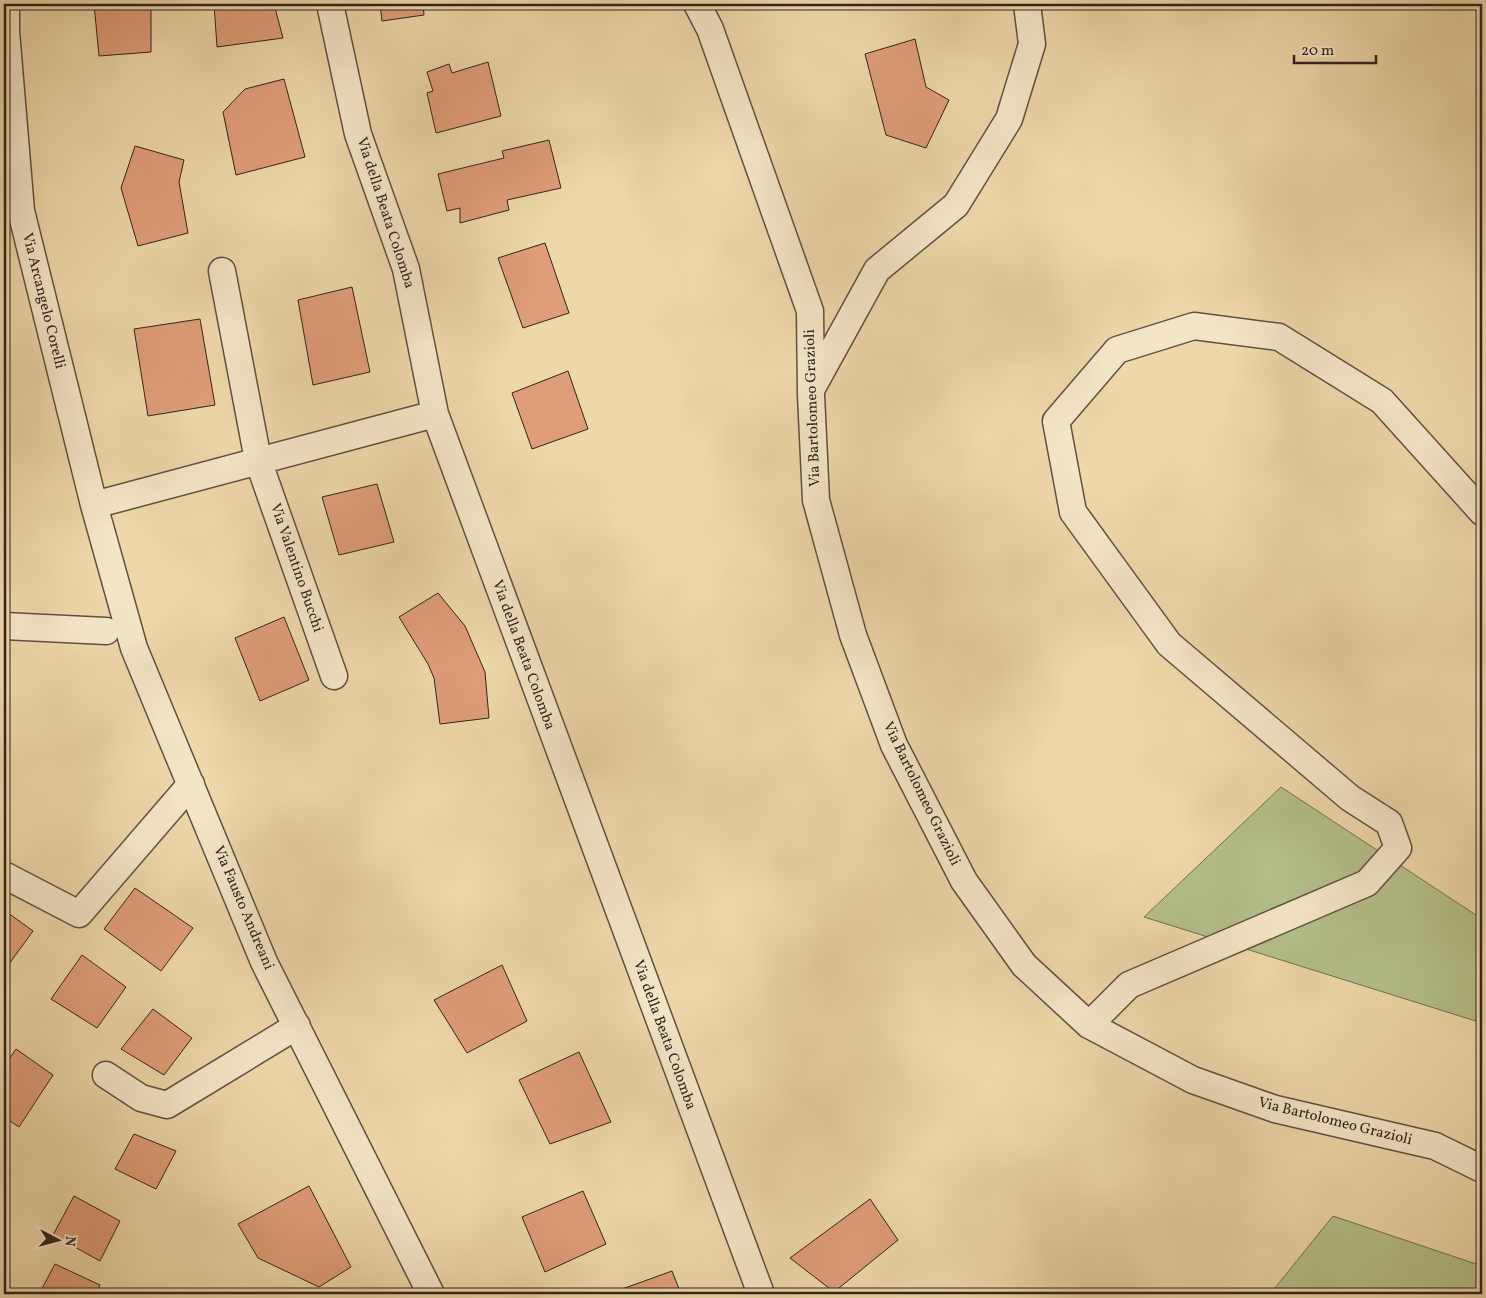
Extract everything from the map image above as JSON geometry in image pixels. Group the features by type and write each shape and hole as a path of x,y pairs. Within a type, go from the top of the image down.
{"street":[{"name":"Via Arcangelo Corelli","path":"6,4 6,31 21,211 94,506"},
{"name":"Via della Beata Colomba","path":"330,4 358,134 406,269 435,414 760,1294"},
{"name":"Via Bartolomeo Grazioli","path":"697,4 710,29 810,311 811,390 816,500 853,635 894,746 964,881 1024,965 1088,1025 1192,1080 1275,1109 1435,1146 1482,1169"},
{"path":"811,390 877,270 956,205 1009,119 1032,44 1027,4"},
{"name":"Via Valentino Bucchi","path":"222,271 258,460 334,676"},
{"path":"1088,1025 1129,985 1367,883 1398,848 1389,823 1350,798 1169,644 1072,512 1056,421 1117,350 1194,326 1278,336 1382,401 1482,512"},
{"path":"94,506 258,460 435,414"},
{"name":"Via Fausto Andreani","path":"94,506 134,648 264,962 431,1294"},
{"path":"4,626 106,631"},
{"path":"6,876 79,914 191,784"},
{"path":"106,1075 141,1098 167,1105 297,1026"}],"green space":[{"path":"1281,787 1482,919 1482,1023 1144,917"},
{"path":"1333,1216 1482,1266 1482,1294 1270,1294"}],"building":[{"path":"94,4 151,4 151,52 99,56"},
{"path":"214,4 274,4 283,38 217,47"},
{"path":"380,4 423,4 424,15 382,21"},
{"path":"915,39 926,87 949,100 926,148 886,135 865,54"},
{"path":"488,62 501,116 436,133 427,93 433,91 427,72 449,64 452,73"},
{"path":"284,79 305,157 236,175 223,112 245,89"},
{"path":"549,140 561,188 507,200 509,210 460,223 460,208 447,211 438,174 504,158 502,151"},
{"path":"135,146 184,160 179,182 188,233 138,246 121,188"},
{"path":"545,243 569,313 523,328 498,258"},
{"path":"352,287 370,372 313,385 298,300"},
{"path":"200,319 215,405 148,416 134,329"},
{"path":"568,371 588,429 532,449 512,393"},
{"path":"377,484 394,542 339,555 322,497"},
{"path":"438,593 465,626 485,672 489,718 440,724 434,678 428,664 399,617"},
{"path":"284,617 309,680 260,701 235,638"},
{"path":"135,888 193,928 161,971 104,929"},
{"path":"4,910 33,931 4,971"},
{"path":"82,955 126,987 97,1028 51,999"},
{"path":"502,965 527,1021 467,1053 434,1000"},
{"path":"153,1009 192,1038 164,1075 121,1049"},
{"path":"16,1049 53,1075 19,1127 4,1117 4,1067"},
{"path":"579,1052 611,1122 550,1144 519,1080"},
{"path":"134,1134 176,1151 156,1189 115,1169"},
{"path":"309,1186 351,1267 319,1287 258,1258 238,1224"},
{"path":"583,1191 606,1244 545,1272 522,1217"},
{"path":"74,1196 120,1221 100,1261 53,1235"},
{"path":"870,1199 898,1240 834,1292 790,1258"},
{"path":"55,1264 100,1285 96,1294 39,1294"},
{"path":"672,1271 681,1294 611,1294 611,1293"}]}
